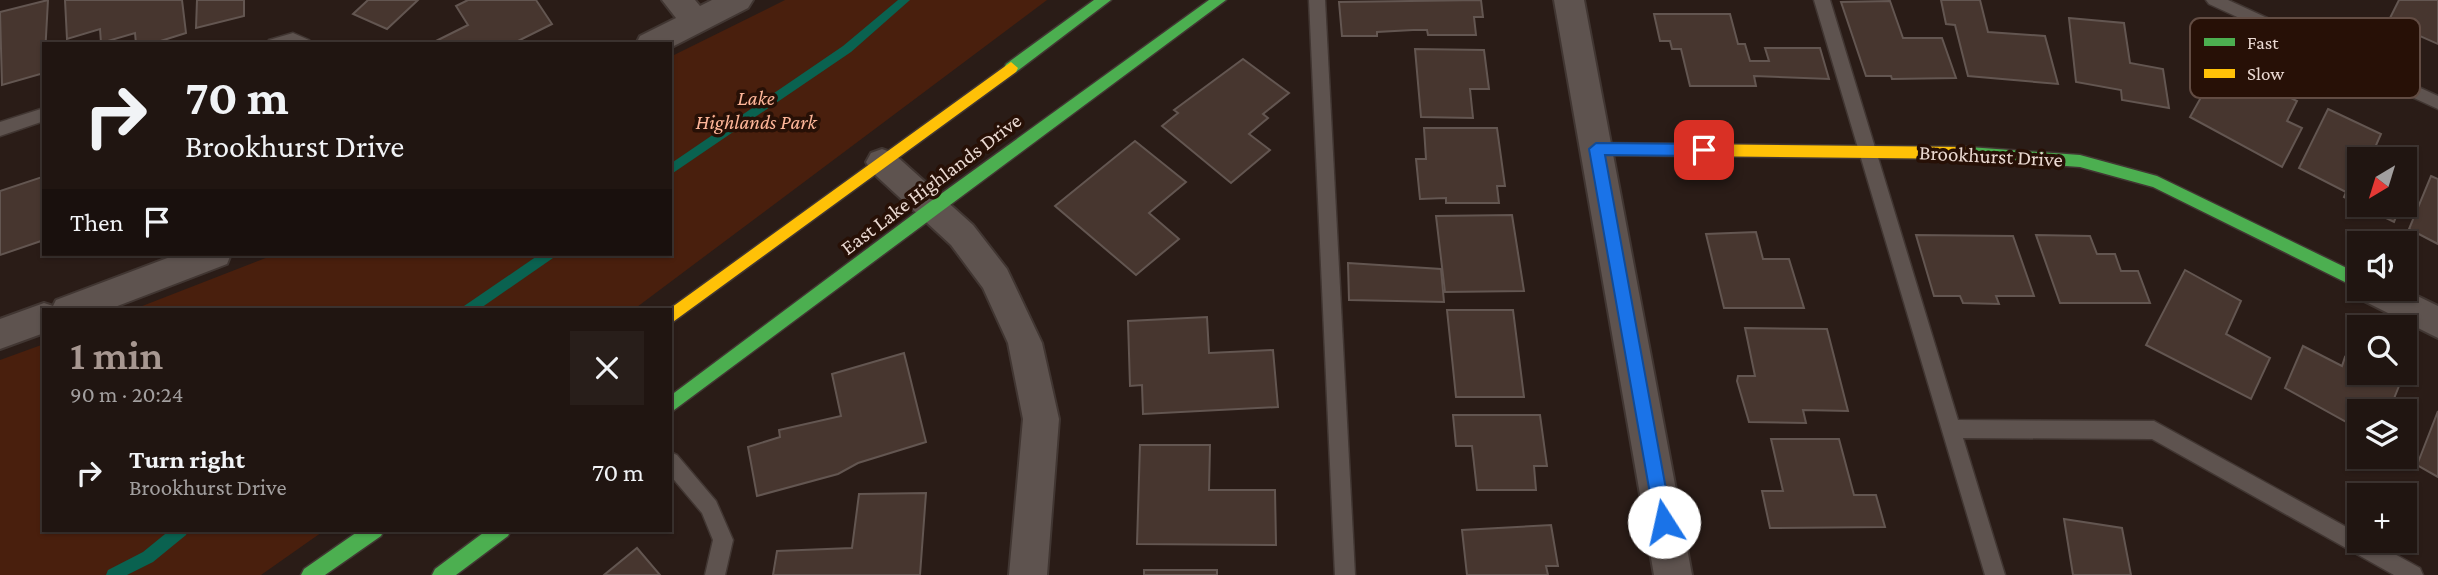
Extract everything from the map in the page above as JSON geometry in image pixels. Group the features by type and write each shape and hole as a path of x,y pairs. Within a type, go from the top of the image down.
{"main road":[{"path":"672,316 1104,0"},
{"name":"East Lake Highlands Drive","path":"672,404 932,208 1219,0"},
{"name":"Brookhurst Drive","path":"1596,149 1993,153 2080,162 2157,183 2347,276"},
{"path":"310,575 372,532"},
{"path":"441,575 499,532"}],"street":[{"path":"653,42 687,10 738,0"},
{"path":"1569,0 1673,575"},
{"path":"882,162 962,236 995,279 1025,343 1041,419 1028,575"},
{"path":"73,308 210,256"},
{"path":"2395,301 2438,323"},
{"path":"0,334 42,319"}],"lane":[{"path":"1317,0 1345,575"},
{"path":"1822,0 1995,575"},
{"path":"2214,0 2253,18"},
{"path":"282,42 293,39 299,42"},
{"path":"2420,95 2438,103"},
{"path":"0,129 42,115"},
{"path":"1951,429 2154,430 2413,575"},
{"path":"672,463 709,507 723,540 715,575"}],"green space":[{"name":"Lake Highlands Park","path":"785,0 1047,0 636,308 137,308 271,256 672,256 672,56"},
{"path":"42,345 42,532 322,532 261,575 0,575 0,360"}],"building":[{"path":"48,0 46,42 42,42 42,74 2,85 0,12"},
{"path":"65,0 182,0 186,33 157,42 136,42 135,33 101,42 100,29 67,39"},
{"path":"197,0 244,0 244,16 196,28"},
{"path":"368,0 418,0 387,29 353,14"},
{"path":"468,0 536,0 552,24 516,42 434,42 468,25 456,6"},
{"path":"1481,0 1483,17 1474,17 1476,35 1428,35 1427,30 1413,30 1377,32 1377,36 1342,36 1339,2"},
{"path":"1941,0 1980,0 1988,32 2045,36 2058,84 1968,76 1955,25 1946,24"},
{"path":"2399,0 2438,0 2438,44 2420,36 2420,18 2390,18"},
{"path":"1890,1 1903,38 1942,38 1956,78 1892,79 1891,76 1866,76 1841,2"},
{"path":"1654,14 1730,14 1738,44 1745,44 1750,61 1769,61 1765,48 1820,48 1829,79 1754,76 1756,86 1690,86 1681,49 1672,49 1670,41 1660,41"},
{"path":"2069,18 2124,23 2130,63 2163,69 2169,108 2122,100 2121,90 2076,82"},
{"path":"1415,49 1484,50 1489,89 1470,89 1473,118 1421,117"},
{"path":"1243,59 1289,93 1263,114 1268,118 1249,134 1270,150 1231,183 1162,126 1178,113 1174,110"},
{"path":"2201,98 2291,98 2297,101 2287,121 2302,128 2282,167 2190,117"},
{"path":"2328,109 2381,134 2375,147 2347,147 2347,199 2344,197 2346,192 2299,168"},
{"path":"1424,128 1497,128 1505,186 1497,186 1499,203 1446,203 1446,198 1420,199 1416,159 1426,159"},
{"path":"1135,141 1186,182 1149,213 1179,239 1136,275 1055,206"},
{"path":"2431,176 2438,179 2438,244 2409,229 2414,217 2417,217 2417,210"},
{"path":"42,177 42,241 0,255 0,191"},
{"path":"1512,215 1524,291 1445,292 1436,216"},
{"path":"2384,217 2396,217 2394,222"},
{"path":"1756,232 1763,259 1789,259 1804,308 1724,308 1706,234"},
{"path":"1916,235 2013,236 2034,296 1996,296 1999,304 1963,303 1960,296 1934,296"},
{"path":"2036,235 2090,236 2097,254 2115,254 2121,271 2138,271 2150,303 2060,303"},
{"path":"1348,263 1441,269 1444,302 1349,300"},
{"path":"2185,270 2241,301 2226,334 2270,358 2251,399 2146,345"},
{"path":"1447,310 1513,310 1524,397 1456,397"},
{"path":"1207,317 1209,353 1273,350 1278,407 1143,414 1142,385 1130,386 1128,321"},
{"path":"1745,328 1827,329 1848,411 1803,410 1806,423 1749,422 1737,381 1738,376 1755,376"},
{"path":"2303,346 2342,366 2345,357 2347,358 2347,385 2399,386 2394,399 2347,399 2347,422 2285,388"},
{"path":"904,353 926,442 858,463 838,474 757,496 748,447 780,437 779,430 841,416 832,374"},
{"path":"2438,411 2438,477 2417,465"},
{"path":"1453,415 1540,415 1547,466 1534,466 1536,490 1477,490 1472,446 1456,446"},
{"path":"1771,439 1839,439 1854,495 1876,495 1885,527 1770,528 1762,491 1783,491"},
{"path":"1140,445 1210,445 1209,490 1275,490 1276,545 1137,544"},
{"path":"926,493 920,575 773,575 777,551 852,548 859,494"},
{"path":"2064,519 2122,528 2131,575 2073,575"},
{"path":"1551,525 1558,566 1546,566 1548,575 1467,575 1462,530"},
{"path":"637,548 660,575 604,575"},
{"path":"1144,570 1217,570 1217,575 1144,575"}],"waterway":[{"path":"672,169 847,49 905,0"},
{"path":"471,308 546,256"},
{"path":"113,575 148,557 179,532"}],"traffic: fast":[{"path":"1011,68 1104,0"},
{"path":"672,404 932,208 1219,0"},
{"path":"1969,153 2080,161 2157,182 2347,276"},
{"path":"310,575 372,532"},
{"path":"441,575 499,532"}],"traffic: slow":[{"path":"672,316 1011,68"},
{"path":"1596,149 1969,153"}],"route":[{"path":"1664,522 1596,149 1704,150"}]}
